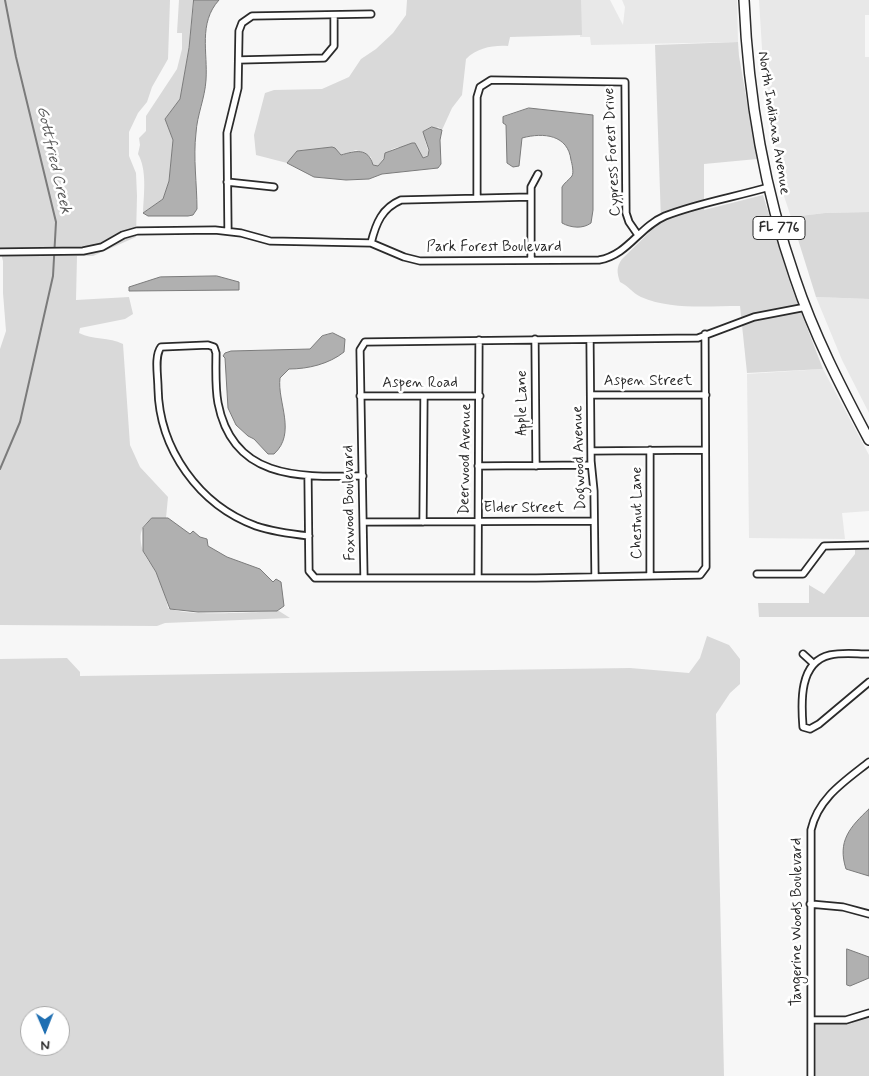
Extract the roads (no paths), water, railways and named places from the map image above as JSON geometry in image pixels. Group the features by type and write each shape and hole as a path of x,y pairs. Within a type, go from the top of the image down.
{"main road":[{"name":"North Indiana Avenue","path":"744,0 753,98 769,188 785,247 806,307 839,384 869,440"}],"street":[{"path":"228,230 227,133 238,88 240,60 239,31 242,23 250,16 371,14"},
{"path":"240,60 324,58 334,46 334,15"},
{"name":"Cypress Forest Drive","path":"477,198 476,97 483,84 491,80 625,82 626,212 629,222 638,235"},
{"path":"531,260 530,198 531,187 538,174"},
{"path":"227,182 274,187"},
{"name":"Park Forest Boulevard","path":"0,252 84,251 102,247 123,235 137,231 228,230 270,241 371,243 404,257 420,261 606,258 623,250 638,235 664,216 769,188"},
{"path":"371,243 382,214 399,201 408,198 530,198"},
{"name":"Foxwood Boulevard","path":"705,334 705,570 698,576 364,578 364,476 360,350 365,342 698,338 705,334 754,317 806,307"},
{"name":"Apple Lane","path":"535,339 536,466"},
{"name":"Deerwood Avenue","path":"478,577 479,340"},
{"name":"Dogwood Avenue","path":"590,340 591,466 595,576"},
{"path":"309,536 270,530 242,520 214,502 190,478 173,451 162,421 158,393 159,349 164,345 208,345 214,348 216,353 218,405 224,423 233,438 248,454 266,467 287,474 308,477 364,476"},
{"name":"Aspen Street","path":"591,395 706,394"},
{"name":"Aspen Road","path":"360,396 480,396"},
{"path":"423,522 424,396"},
{"name":"Chestnut Lane","path":"650,450 650,576"},
{"path":"591,451 705,450"},
{"path":"478,466 591,466"},
{"path":"308,477 309,571 312,576 317,578 364,578"},
{"name":"Elder Street","path":"364,522 594,521"},
{"path":"757,574 803,574 824,546 869,545"},
{"path":"803,654 814,664"},
{"path":"869,654 832,655 814,664 808,672 803,685 805,729 810,729 819,724 866,684 869,692"},
{"name":"Tangerine Woods Boulevard","path":"811,1076 810,836 815,816 831,793 869,762"},
{"path":"810,904 843,907 869,914"},
{"path":"811,1020 846,1020 869,1013"}],"waterway":[{"name":"Gottfried Creek","path":"0,469 20,422 53,276 56,222 16,57 5,0"}]}
